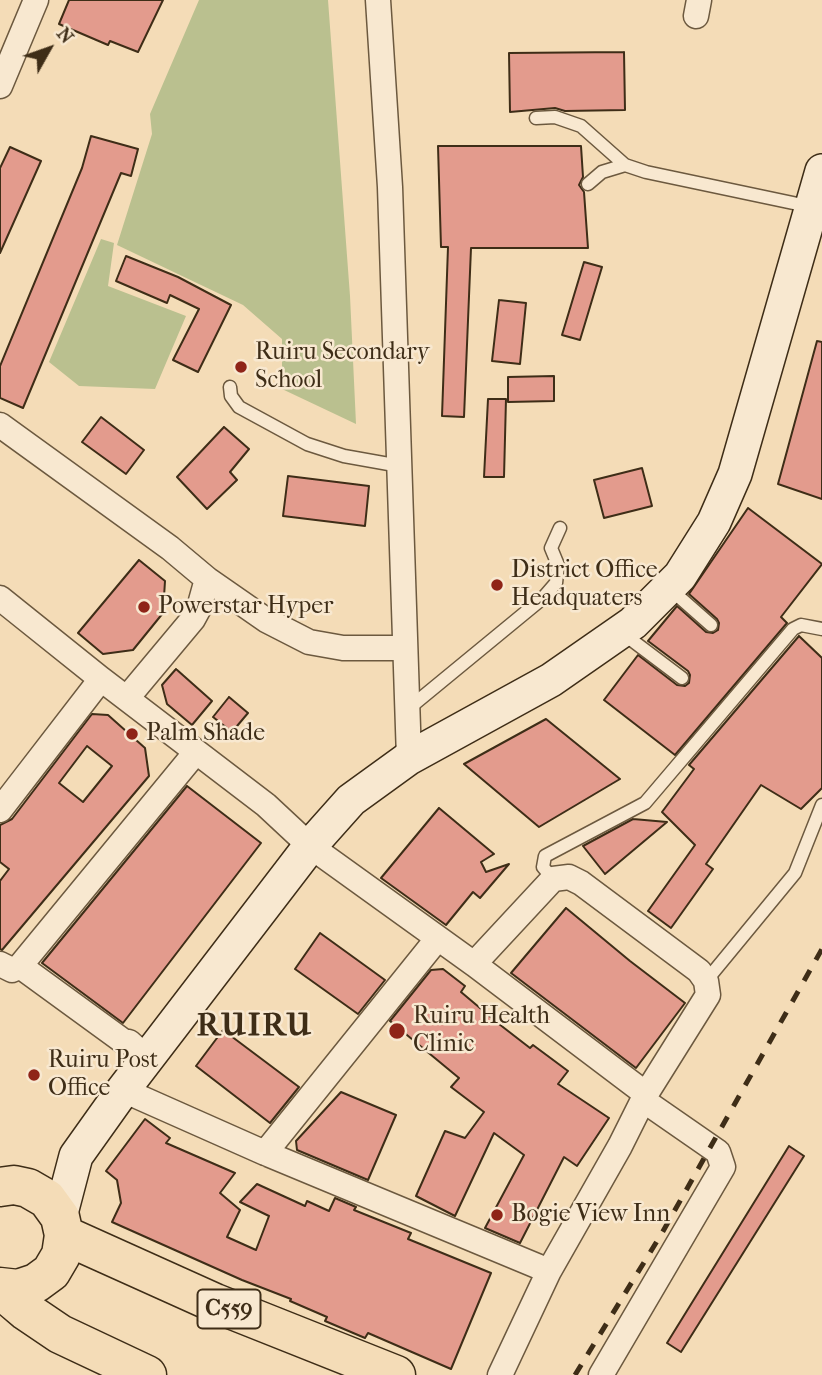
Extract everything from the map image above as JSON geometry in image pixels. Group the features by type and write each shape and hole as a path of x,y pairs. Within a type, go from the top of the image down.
{"main road":[{"path":"145,1375 60,1334 10,1301 18,1289 36,1283 51,1272 61,1255 62,1226 76,1156 123,1090 310,846 351,800 409,758 551,680 633,623 680,576 714,522 735,474 822,171"},
{"path":"10,1183 76,1156"},
{"path":"10,1183 47,1199 62,1226"},
{"name":"C559","path":"62,1226 215,1303 396,1375"}],"street":[{"path":"0,86 36,0"},
{"path":"378,0 390,187 409,758"},
{"path":"0,425 266,620 309,642 343,648 404,648"},
{"path":"127,698 193,619 207,579"},
{"path":"1,602 266,805 310,846 474,964 718,1152 723,1167 601,1375"},
{"path":"0,810 101,679"},
{"path":"148,1059 129,1042 123,1041 10,965 196,752"},
{"path":"474,964 553,879 569,877 699,971 706,981 708,995 645,1097 550,1271 500,1375"},
{"path":"265,1153 438,938"},
{"path":"123,1090 265,1153 550,1271"}],"lane":[{"path":"536,118 555,117 581,126 625,165 646,172 812,207"},
{"path":"588,184 602,172 625,165"},
{"path":"230,387 231,396 239,407 307,444 344,456 400,466"},
{"path":"408,709 543,598 556,583 558,565 551,548 561,528"},
{"path":"669,587 711,625"},
{"path":"553,879 543,867 545,856 645,803 793,629 801,625 822,629"},
{"path":"621,632 682,678"},
{"path":"706,981 795,873 822,805"}],"green space":[{"path":"199,0 328,0 350,296 356,424 282,389 282,339 243,305 117,245 152,134 150,114"},
{"path":"101,239 114,243 108,286 186,316 155,389 79,386 49,362"}],"building":[{"path":"69,0 163,0 138,52 110,41 108,45 59,24"},
{"path":"624,52 625,110 565,111 555,108 510,112 509,53"},
{"path":"91,136 138,149 131,176 121,173 23,408 0,398 0,366 82,168"},
{"path":"438,146 581,146 583,177 579,185 584,192 588,248 471,248 464,417 442,416 448,247 441,247"},
{"path":"10,147 41,161 0,253 0,168"},
{"path":"126,256 178,277 231,305 198,372 173,360 199,309 170,295 167,303 116,281"},
{"path":"584,262 602,267 580,340 562,335"},
{"path":"499,300 526,303 520,364 492,361"},
{"path":"817,341 822,342 822,499 778,484"},
{"path":"554,376 554,401 508,402 508,377"},
{"path":"488,399 506,399 504,477 484,477"},
{"path":"101,417 144,450 126,474 82,442"},
{"path":"224,427 249,449 230,472 237,480 207,509 177,477"},
{"path":"642,468 652,506 604,518 594,480"},
{"path":"288,476 369,486 365,526 283,516"},
{"path":"748,508 822,564 781,617 787,623 675,755 604,700 638,655 677,685 685,686 689,683 688,671 648,641 677,606 706,632 713,633 718,630 717,619 689,594"},
{"path":"139,560 165,581 163,613 133,650 103,654 78,633"},
{"path":"799,636 822,658 822,788 801,809 761,785 706,864 713,869 671,928 648,911 695,845 662,812 694,769 689,765"},
{"path":"176,669 212,701 192,725 167,704 162,685"},
{"path":"229,697 248,713 232,732 213,717"},
{"path":"92,714 108,715 145,748 149,776 2,950 0,881 9,869 0,862 0,825 12,819","holes":["87,746 112,766 83,802 59,783"]},
{"path":"546,719 620,779 539,827 464,764"},
{"path":"187,786 261,843 123,1023 42,963"},
{"path":"439,808 494,854 481,862 486,872 509,864 480,898 473,892 446,925 381,878"},
{"path":"633,819 667,822 605,874 583,846"},
{"path":"566,908 685,1003 636,1068 511,973"},
{"path":"320,933 385,980 358,1014 295,969"},
{"path":"443,969 465,986 461,992 499,1024 530,1048 533,1045 568,1071 558,1084 609,1118 577,1166 564,1157 520,1243 485,1228 524,1155 494,1133 455,1216 416,1196 445,1131 465,1138 484,1112 451,1087 459,1078 390,1021 431,970"},
{"path":"223,1030 299,1087 270,1123 196,1066"},
{"path":"341,1092 396,1115 368,1180 297,1150 296,1141"},
{"path":"145,1119 170,1138 166,1143 235,1173 220,1193 240,1210 227,1237 256,1250 269,1216 240,1202 257,1184 305,1206 307,1201 329,1211 335,1198 356,1207 354,1210 411,1233 408,1239 491,1273 451,1369 368,1333 365,1338 325,1321 327,1317 290,1301 291,1299 112,1222 121,1203 117,1180 106,1171"},
{"path":"789,1146 804,1156 681,1352 667,1343"}],"railway":[{"path":"575,1375 662,1233 822,949"}],"place":[{"name":"Ruiru Secondary School","path":"241,367"},
{"name":"District Office Headquaters","path":"497,585"},
{"name":"Powerstar Hyper","path":"144,607"},
{"name":"Palm Shade","path":"132,734"},
{"name":"Ruiru Health Clinic","path":"397,1031"},
{"name":"Ruiru Post Office","path":"34,1075"},
{"name":"Bogie View Inn","path":"497,1215"}],"district":[{"name":"RUIRU","path":"255,1027"}]}
